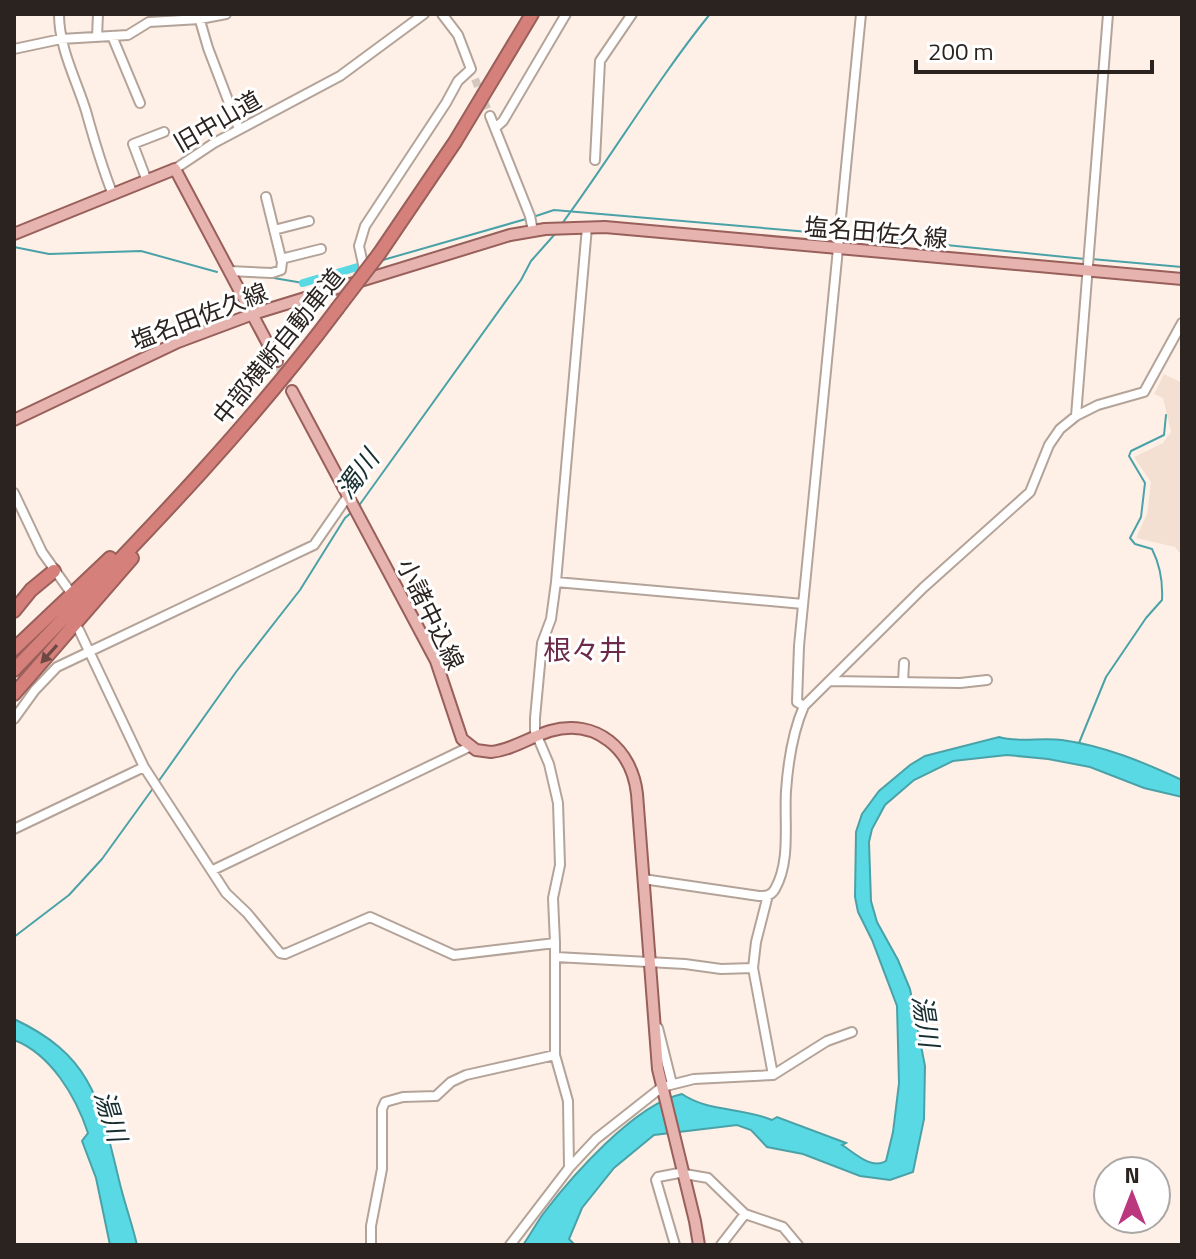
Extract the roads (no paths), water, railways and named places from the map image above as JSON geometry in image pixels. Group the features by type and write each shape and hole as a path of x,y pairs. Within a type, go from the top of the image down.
{"highway":[{"name":"中部横断自動車道","path":"14,670 190,487 286,376 379,254 455,142 532,14"},
{"path":"14,694 190,487"},
{"path":"14,649 120,548 174,502"},
{"path":"14,611 31,590 54,571"}],"main road":[{"name":"旧中山道","path":"14,234 175,169"},
{"path":"175,169 277,361"},
{"name":"塩名田佐久線","path":"14,420 178,342 253,314 532,222 545,229 587,227 838,249 1087,262 1182,279"},
{"name":"小諸中込線","path":"292,391 436,661 458,732 469,747"},
{"path":"469,747 483,752 499,751 563,728 585,729 607,738 625,756 636,787 653,1021 699,1245"}],"street":[{"path":"59,14 61,39 86,111 94,147 113,195"},
{"path":"97,37 98,14"},
{"path":"14,49 61,39 128,35 149,18 226,14"},
{"name":"旧中山道","path":"175,169 239,129 340,76 424,14"},
{"path":"442,14 458,35 475,79"},
{"path":"495,128 503,121 566,14"},
{"path":"595,160 600,61 632,14"},
{"path":"804,706 797,702 803,604 861,14"},
{"path":"1076,416 1108,14"},
{"path":"199,16 239,129"},
{"path":"112,36 140,103"},
{"path":"367,278 359,246 365,226 458,81 471,69"},
{"path":"490,116 532,222"},
{"path":"147,181 133,144 164,132"},
{"path":"229,271 281,270 266,197"},
{"path":"274,230 309,221"},
{"path":"569,1168 568,1101 555,1055 553,898 560,865 558,803 549,764 537,736 535,718 542,643 551,619 556,582 587,227"},
{"path":"281,259 321,249"},
{"path":"773,1075 753,968 768,895 776,887 784,865 786,788 797,726 804,706 923,588 1030,492 1052,438 1076,416 1118,398 1144,392 1182,323"},
{"path":"14,493 66,593"},
{"path":"14,719 57,667 314,545 350,499"},
{"path":"556,582 803,604"},
{"path":"81,627 144,767 226,893 280,953 285,954 370,917 454,955 555,943"},
{"path":"903,682 904,663"},
{"path":"830,681 960,683 987,680"},
{"path":"213,870 469,747"},
{"path":"14,829 144,767"},
{"path":"643,879 768,895"},
{"path":"556,957 721,969 753,968"},
{"path":"510,1245 569,1168 611,1126 665,1087 716,1077 773,1075 827,1041 852,1032"},
{"path":"371,1245 371,1226 382,1169 382,1109 385,1102 389,1098 436,1096 451,1082 466,1075 555,1055"},
{"path":"675,1245 656,1180 665,1173 683,1172 713,1181 745,1214 783,1227 798,1245"},
{"path":"721,1245 745,1214"}],"water":[{"name":"湯川","path":"999,737 1062,740 1109,751 1182,780 1182,797 1144,788 1090,767 1007,755 953,761 914,780 885,805 872,829 869,842 871,901 877,922 910,989 925,1066 924,1119 913,1172 890,1180 860,1176 803,1154 767,1147 751,1130 737,1125 654,1135 614,1168 582,1208 569,1239 575,1245 523,1245 555,1198 587,1162 625,1126 664,1100 682,1094 714,1107 772,1120 777,1117 846,1143 842,1145 869,1162 886,1161 899,1083 897,1006 858,912 855,897 856,832 862,814 879,791 910,765 925,756"},
{"name":"湯川","path":"14,1019 61,1049 89,1084 106,1127 137,1245 110,1245 96,1178 82,1141 88,1133 83,1119 69,1091 51,1066 14,1040"}],"waterway":[{"name":"濁川","path":"561,225 710,14"},
{"path":"533,217 554,210 821,233"},
{"path":"383,260 526,219"},
{"name":"濁川","path":"358,507 521,280 531,261 555,234"},
{"path":"857,236 1085,259"},
{"path":"14,247 49,254 141,251 217,272"},
{"path":"1091,259 1182,267"},
{"path":"303,283 361,266"},
{"path":"268,277 303,283"},
{"path":"1079,743 1106,677 1162,600 1160,574 1152,549 1135,544 1130,538 1141,517 1145,483 1129,456 1131,451 1164,435 1166,415"},
{"name":"濁川","path":"158,782 236,672 300,590 345,518 353,511"},
{"name":"濁川","path":"14,937 69,895 102,859 154,787"}],"tunnel":[{"path":"475,79 490,116"},
{"path":"277,361 292,391"}],"district":[{"name":"根々井","path":"585,649"}]}
